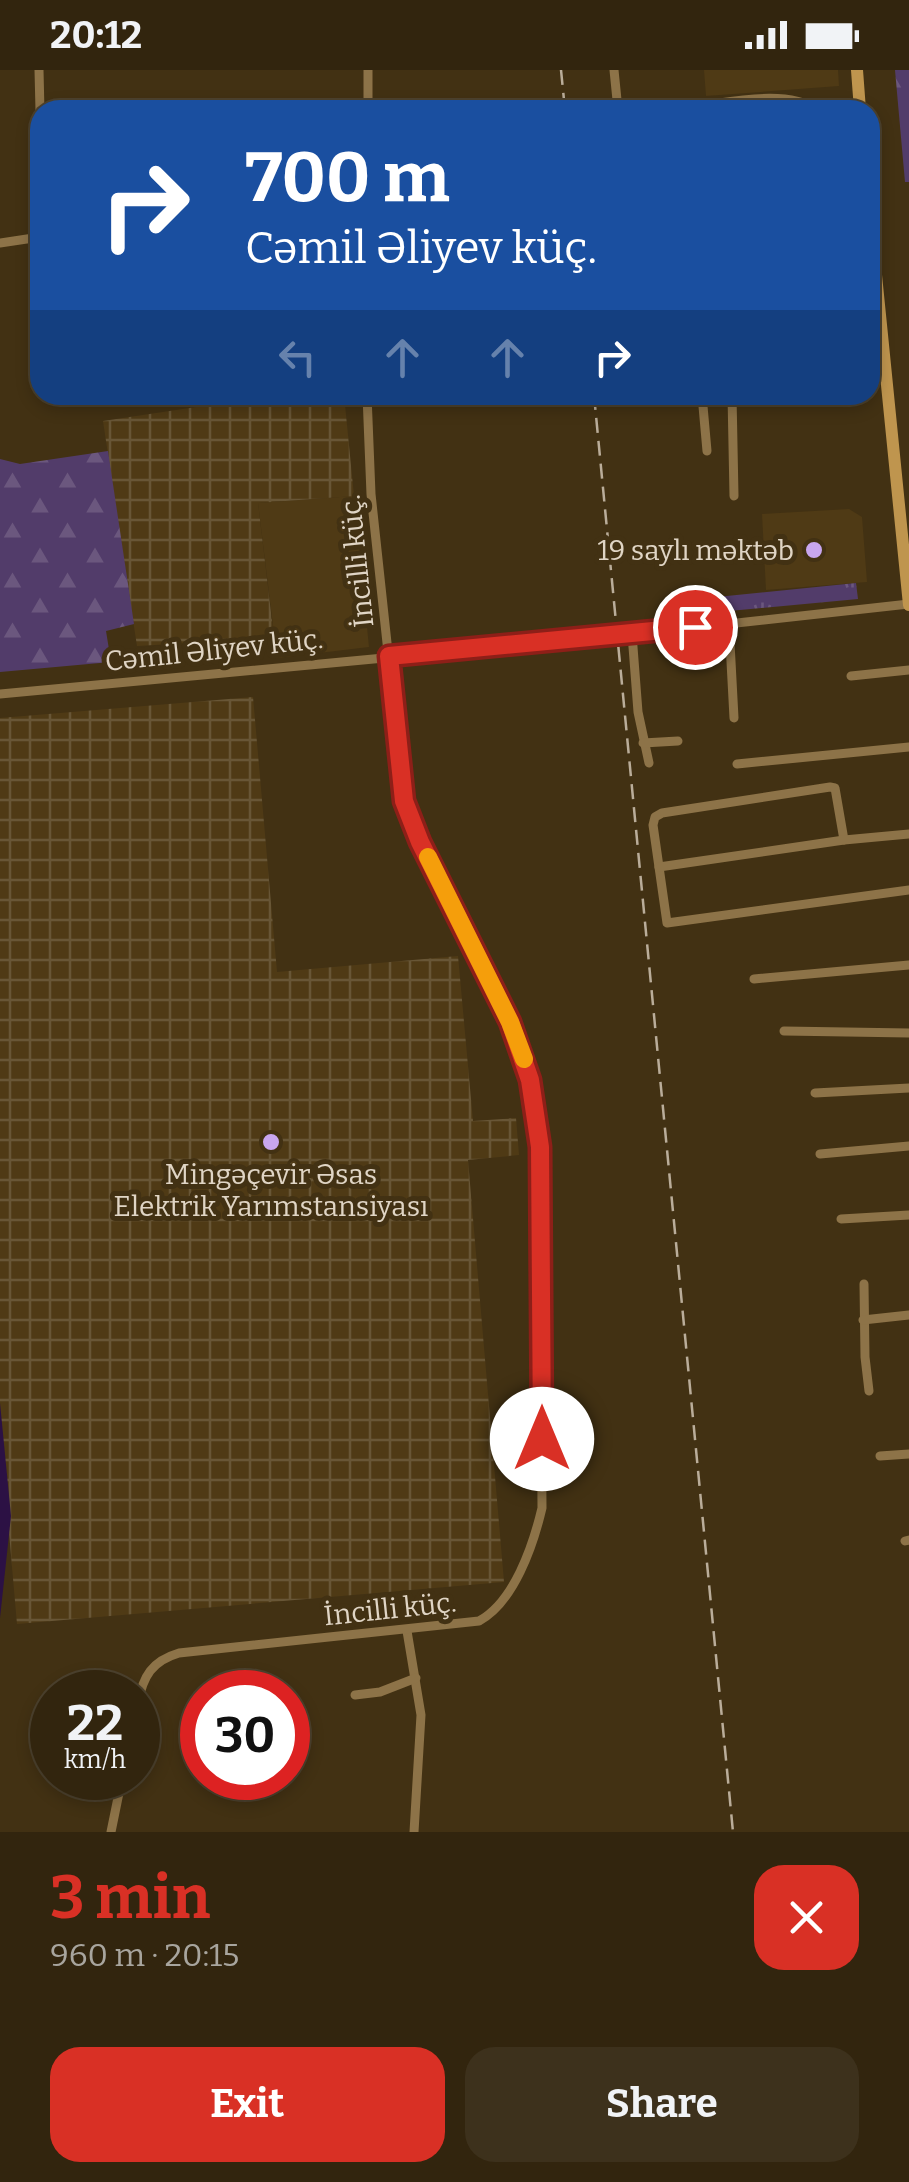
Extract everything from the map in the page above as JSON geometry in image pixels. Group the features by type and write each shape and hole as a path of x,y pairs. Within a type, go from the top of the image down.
{"street":[{"path":"40,70 40,100"},
{"path":"368,70 368,100"},
{"path":"614,70 617,100"},
{"path":"857,70 859,100"},
{"path":"760,100 798,100"},
{"path":"0,243 30,238"},
{"path":"880,359 909,604"},
{"name":"İncilli küç.","path":"150,1670 167,1656 179,1653 464,1625 493,1614 537,1526 543,1476 540,1161 535,1103 522,1051 404,801 372,494 368,405"},
{"path":"703,405 707,450"},
{"path":"732,405 734,496"},
{"path":"894,457 909,456"},
{"name":"Cəmil Əliyev küç.","path":"0,694 909,604"},
{"path":"729,624 734,718"},
{"path":"632,634 648,763"},
{"path":"851,676 909,670"},
{"path":"644,742 678,741"},
{"path":"737,764 909,748"},
{"path":"844,840 835,788 830,787 662,813 655,817 654,826 667,923 909,890"},
{"path":"658,866 909,834"},
{"path":"754,979 909,965"},
{"path":"784,1031 909,1033"},
{"path":"814,1093 909,1088"},
{"path":"820,1154 909,1146"},
{"path":"841,1219 909,1216"},
{"path":"864,1284 869,1391"},
{"path":"864,1320 909,1315"},
{"path":"880,1456 909,1454"},
{"path":"406,1630 421,1715 414,1832"},
{"path":"355,1696 380,1692 416,1678"},
{"path":"111,1832 118,1800"}],"shaded area":[{"path":"704,70 838,70 839,86 706,96"},
{"path":"209,405 345,405 354,496 258,503 274,638 137,646 103,421"},
{"path":"354,496 369,647 277,658 258,503"},
{"name":"19 saylı məktəb","path":"849,509 862,517 867,582 766,590 762,514"},
{"path":"253,697 277,972 458,956 473,1121 516,1118 519,1155 468,1160 504,1582 17,1624 0,1429 0,718"},
{"path":"0,1403 11,1516 0,1618"}],"green space":[{"path":"895,70 909,70 909,182 905,182"},
{"path":"108,451 134,624 106,631 111,662 0,672 0,459 20,464"},
{"path":"856,583 858,599 697,614 697,599"}],"railway":[{"path":"561,70 564,100"},
{"path":"595,405 733,1832"}],"slow traffic":[{"path":"428,857 510,1022 524,1059"}],"place":[{"name":"19 saylı məktəb","path":"814,550"},
{"name":"Mingəçevir Əsas Elektrik Yarımstansiyası","path":"271,1142"}],"route":[{"path":"542,1439 540,1147 535,1103 510,1022 420,842 404,801 389,656 695,627"}]}
